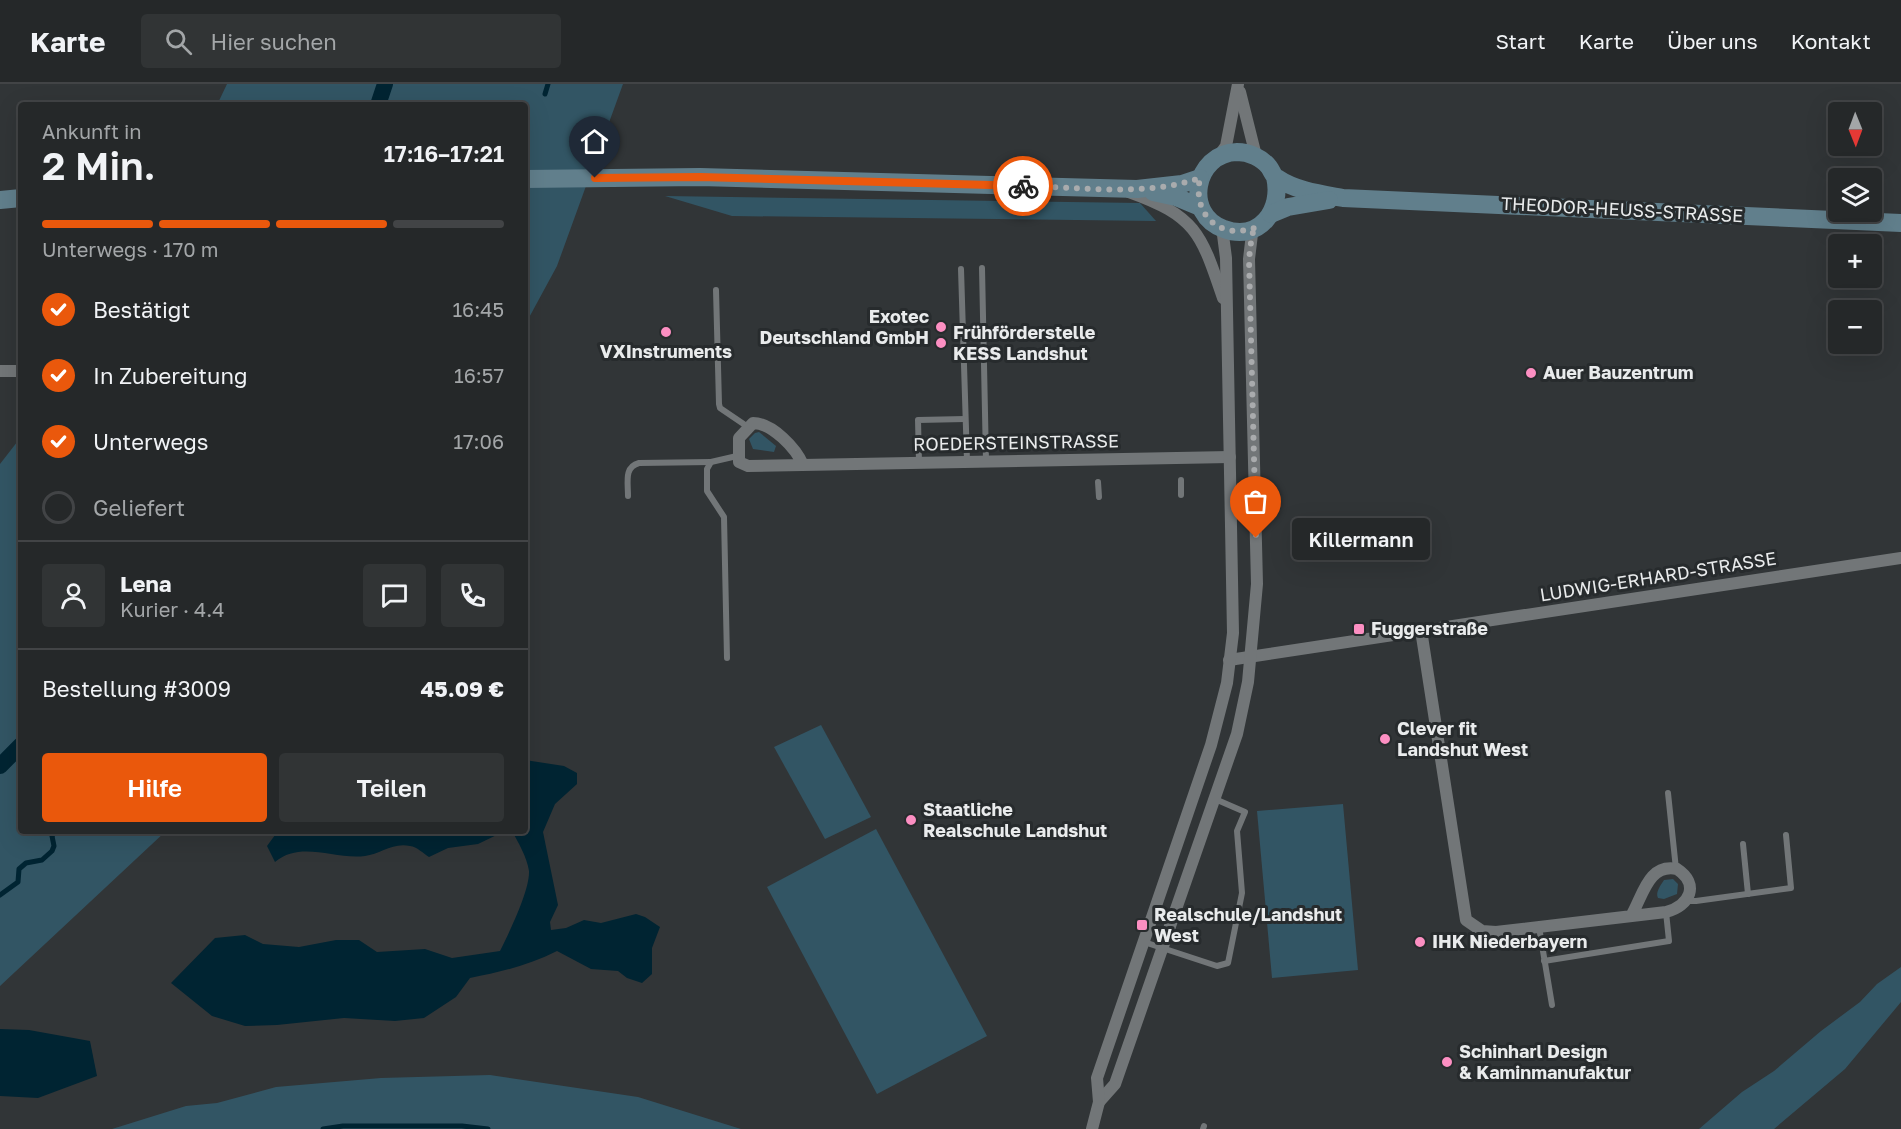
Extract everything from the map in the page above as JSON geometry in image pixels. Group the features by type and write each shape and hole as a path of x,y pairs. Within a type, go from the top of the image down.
{"main road":[{"path":"1256,156 1237,152 1218,157 1210,162 1200,178 1198,198 1200,207 1211,222 1220,228 1238,232 1257,227"},
{"name":"THEODOR-HEUSS-STRASSE","path":"1256,156 1264,162 1275,177 1296,187 1343,198"},
{"path":"528,179 700,177 1128,188 1182,184 1200,178"},
{"path":"1271,214 1278,196 1275,177"},
{"path":"1128,188 1176,197 1200,207"},
{"path":"0,200 18,198"},
{"name":"THEODOR-HEUSS-STRASSE","path":"1257,227 1271,214 1300,204 1343,198 1901,222"}],"street":[{"path":"1238,85 1256,156"},
{"path":"1218,157 1226,146 1238,85"},
{"path":"1128,188 1180,215 1193,228 1210,259 1227,307"},
{"path":"1099,1102 1115,1084 1237,734 1248,682 1257,584 1249,259 1252,234 1257,227"},
{"path":"1092,1129 1099,1102 1097,1078 1211,745 1227,683 1233,633 1226,258 1220,228"},
{"path":"0,371 18,370"},
{"path":"737,456 739,438 747,427 753,423 762,423 772,429 804,465"},
{"name":"ROEDERSTEINSTRASSE","path":"737,456 739,462 748,466 1230,457"},
{"name":"LUDWIG-ERHARD-STRASSE","path":"1229,660 1901,558"},
{"path":"1420,630 1466,920 1482,931 1496,932 1666,912 1681,906 1686,901 1690,886 1683,873 1669,868 1655,872 1631,916"}],"lane":[{"path":"982,268 986,461"},
{"path":"961,269 967,461"},
{"path":"716,290 718,404 720,408 747,427"},
{"path":"919,462 918,420 965,419"},
{"path":"628,496 628,470 632,465 711,462 737,456"},
{"path":"711,462 707,470 707,491 724,517 727,658"},
{"path":"1181,480 1181,495"},
{"path":"1098,482 1099,497"},
{"path":"1668,793 1677,869"},
{"path":"1144,942 1217,966 1228,963 1242,893 1237,831 1245,812 1215,799"},
{"path":"1686,901 1791,888 1786,835"},
{"path":"1743,844 1748,894"},
{"path":"1544,962 1669,941 1666,912"},
{"path":"1539,927 1552,1005"}],"shaded area":[{"path":"227,84 623,84 557,266 528,319 528,102 218,102"},
{"path":"665,196 1140,203 1156,221 732,216"},
{"path":"759,432 776,446 774,452 753,449 749,439"},
{"path":"18,441 18,834 163,834 0,986 0,464"},
{"path":"821,725 871,817 825,839 774,747"},
{"path":"528,760 564,766 577,773 577,784 555,804 543,832 558,905 550,922 551,930 566,928 584,920 601,923 636,914 645,917 660,927 652,948 652,974 642,983 627,978 618,971 591,969 557,951 515,968 470,978 456,997 424,1018 395,1021 344,1018 245,1026 212,1016 171,983 215,938 245,935 263,944 299,947 336,940 359,940 377,952 425,949 452,958 500,951 526,889 529,871 514,834 528,834"},
{"path":"1343,804 1358,970 1272,978 1257,811"},
{"path":"876,829 987,1036 877,1094 767,887"},
{"path":"276,834 499,834 478,844 448,848 429,857 415,848 404,845 354,857 307,851 296,852 275,862 267,846"},
{"path":"1673,879 1678,884 1677,894 1664,899 1658,898 1658,891 1664,880"},
{"path":"1901,967 1901,1002 1845,1069 1774,1129 1699,1129 1742,1092 1774,1071 1860,1002 1877,984"},
{"path":"0,1029 29,1030 90,1041 97,1076 38,1098 0,1096"},
{"path":"490,1075 638,1097 741,1129 112,1129 186,1106 217,1103 276,1087 381,1078"}],"waterway":[{"path":"379,102 385,84"},
{"path":"545,94 548,84"},
{"path":"0,766 18,748"},
{"path":"0,895 18,882 19,869 26,863 42,860 52,851 54,834"},
{"path":"323,1129 343,1126 462,1126 488,1129"}],"way so far":[{"path":"1023,186 1137,189 1182,184 1200,178 1198,198 1200,207 1211,222 1220,228 1238,232 1257,227 1252,234 1249,259 1256,538"}],"place":[{"name":"Exotec Deutschland GmbH","path":"941,327"},
{"name":"VXInstruments","path":"666,332"},
{"name":"Frühförderstelle KESS Landshut","path":"941,343"},
{"name":"Auer Bauzentrum","path":"1531,373"},
{"name":"Killermann","path":"1256,538"},
{"name":"Fuggerstraße","path":"1359,629"},
{"name":"Clever fit Landshut West","path":"1385,739"},
{"name":"Staatliche Realschule Landshut","path":"911,820"},
{"name":"Realschule/Landshut West","path":"1142,925"},
{"name":"IHK Niederbayern","path":"1420,942"},
{"name":"Schinharl Design & Kaminmanufaktur","path":"1447,1062"}],"route":[{"path":"595,178 700,177 1023,186"}]}
